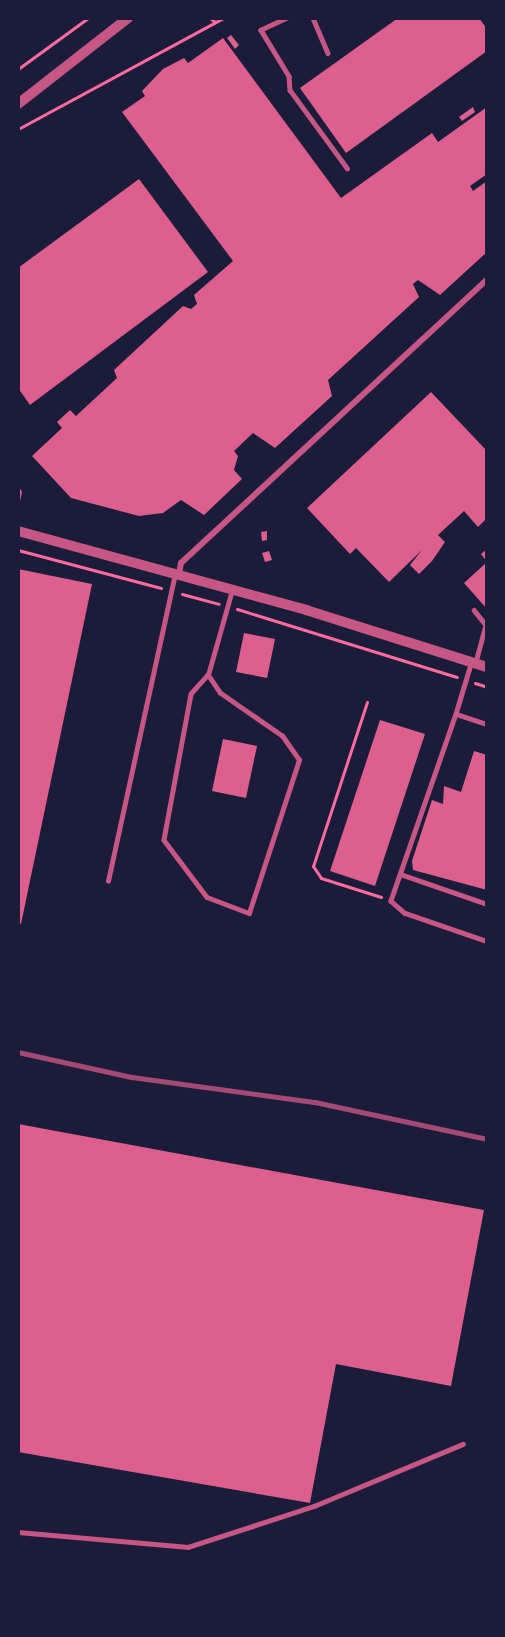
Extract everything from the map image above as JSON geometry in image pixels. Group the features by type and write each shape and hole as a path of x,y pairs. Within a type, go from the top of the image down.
{"street":[{"path":"18,104 128,18"},
{"path":"177,575 181,563 487,280"},
{"path":"18,531 232,590 478,663"}],"lane":[{"path":"287,18 261,30 289,76 290,90 348,168"},
{"path":"312,18 328,52"},
{"path":"108,881 171,591 177,575"},
{"path":"208,675 220,693 282,736 299,760 249,913 207,897 164,840 191,694 208,675 232,590"},
{"path":"474,610 486,625 478,663 465,679 456,714 391,901 405,913 487,941"},
{"path":"456,714 487,724"},
{"path":"400,874 487,904"},
{"path":"18,1532 188,1547 314,1506 463,1444"}],"path":[{"path":"18,69 88,18"},
{"path":"210,18 215,22"},
{"path":"18,129 223,18"},
{"path":"18,550 227,607 487,687"},
{"path":"367,702 313,866 321,879 391,901"}],"building":[{"path":"398,18 479,18 487,29 487,51 346,153 300,88"},
{"path":"231,35 239,45 235,49 227,38"},
{"path":"223,38 341,198 432,133 438,142 487,107 487,174 470,186 473,191 487,181 487,252 440,295 418,280 413,284 419,297 328,380 332,396 275,448 253,433 234,451 238,456 234,470 242,479 204,515 181,500 163,513 139,516 71,498 32,456 62,428 57,422 70,410 76,416 117,378 114,370 183,306 191,309 197,304 194,295 233,261 122,112 145,96 142,91 163,69 184,58 188,63"},
{"path":"473,107 475,112 462,121 459,117"},
{"path":"139,179 208,272 30,405 18,388 18,268"},
{"path":"431,392 487,451 487,518 478,527 464,511 438,535 445,542 432,561 419,574 410,565 422,550 389,582 356,548 350,554 307,508"},
{"path":"18,485 22,492 19,506 18,506"},
{"path":"267,531 267,540 262,541 261,532"},
{"path":"487,549 487,562 481,554"},
{"path":"269,551 272,560 265,562 262,553"},
{"path":"487,562 487,609 464,583"},
{"path":"18,569 92,584 21,924 18,923"},
{"path":"244,633 275,639 267,678 236,672"},
{"path":"380,720 425,734 375,886 330,871"},
{"path":"223,739 257,746 246,798 212,791"},
{"path":"474,751 487,755 487,890 413,870 412,861 432,800 443,804 444,786 461,792"},
{"path":"18,1124 484,1210 451,1386 336,1364 310,1503 18,1452"}],"railway":[{"path":"18,1052 132,1077 315,1102 487,1139"}]}
